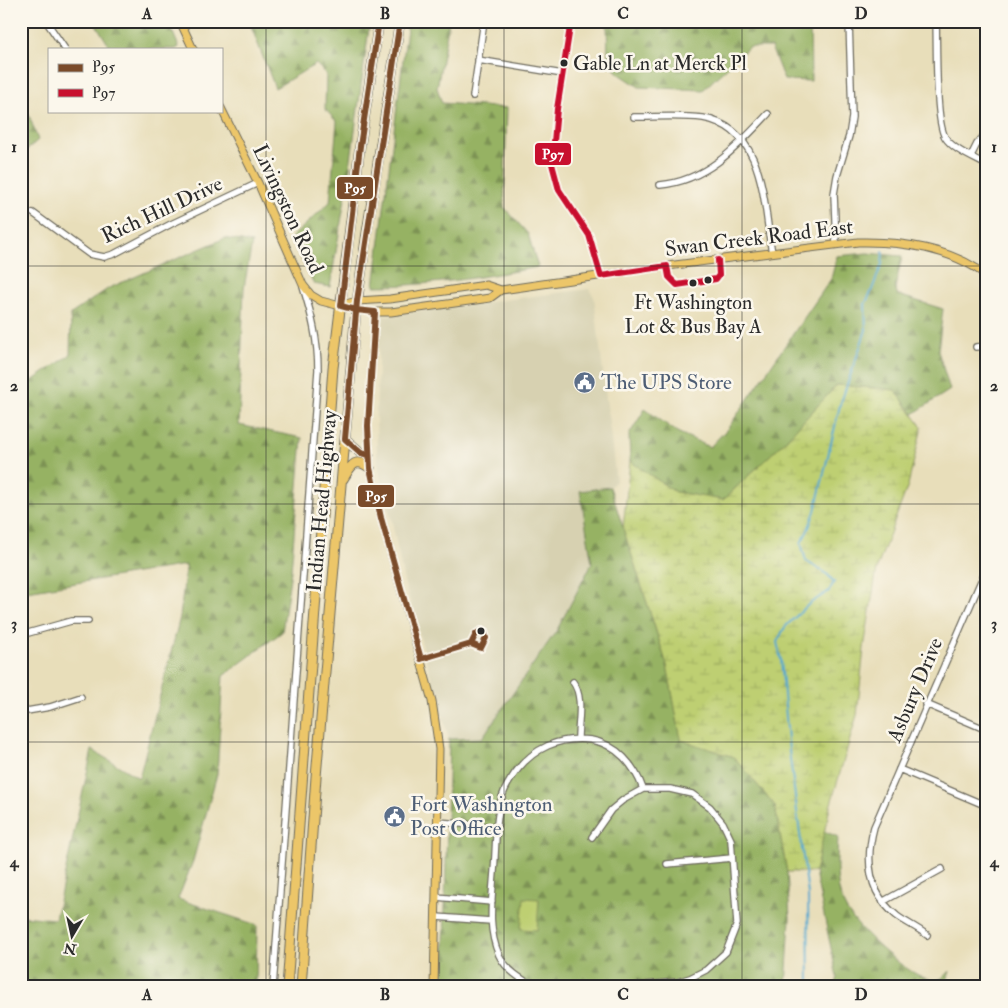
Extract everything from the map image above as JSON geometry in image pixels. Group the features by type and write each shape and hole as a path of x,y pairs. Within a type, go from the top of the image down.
{"highway":[{"name":"Indian Head Highway","path":"287,987 333,368 360,146 379,21"},
{"name":"Indian Head Highway","path":"301,987 316,777 357,306 400,21"},
{"path":"344,439 361,453 369,454"},
{"path":"342,481 352,465 356,463 365,464 370,468"}],"main road":[{"path":"180,21 193,48"},
{"name":"Livingston Road","path":"222,110 258,183 303,285 311,295 321,301 341,306"},
{"name":"Swan Creek Road East","path":"341,306 357,306 390,299 486,285 501,290 858,242 884,242 930,250 961,260 987,276"},
{"name":"Swan Creek Road East","path":"357,306 375,312 391,312 490,298 501,290"},
{"path":"375,312 368,426 370,468 381,518 428,683 436,720 440,762 434,987"}],"street":[{"path":"46,21 64,48"},
{"path":"473,96 484,21"},
{"path":"571,21 553,146 553,172 562,196 589,235 601,276"},
{"path":"836,244 834,186 849,136 852,117 849,21"},
{"path":"936,21 941,126 946,138 950,142 987,165"},
{"path":"478,60 562,74"},
{"path":"660,185 672,184 701,173 715,165 743,141 768,114"},
{"path":"634,117 702,118 723,126 736,134 743,141 757,166 772,253"},
{"path":"971,156 977,144 987,132"},
{"name":"Rich Hill Drive","path":"32,213 89,254 104,256 114,254 171,224 258,183"},
{"path":"272,987 318,370 318,349 314,325 303,285"},
{"path":"976,347 987,346"},
{"name":"Asbury Drive","path":"927,935 897,916 884,901 873,883 869,870 870,842 874,827 926,704 987,567"},
{"path":"21,635 71,621 88,621"},
{"path":"573,682 578,689 579,699 578,738"},
{"path":"21,712 44,708 81,697"},
{"path":"926,704 987,730"},
{"path":"535,987 512,972 500,956 493,939 491,921 498,827 502,796 509,782 524,762 536,752 551,743 578,738 598,742 612,748 626,760 639,777 643,790"},
{"path":"899,769 987,806"},
{"path":"592,836 612,810 623,800 643,790 670,789 692,794 710,807 723,823 731,840 737,924 726,952 706,970 690,978 677,982 623,987"},
{"path":"438,822 498,827"},
{"path":"667,864 732,858"},
{"path":"884,901 942,869"},
{"path":"436,897 492,902"},
{"path":"436,917 491,921"}],"shaded area":[{"path":"589,289 594,297 616,481 610,487 580,492 592,563 557,630 482,739 449,739 403,577 392,521 383,492 377,454 376,416 380,316"}],"green space":[{"path":"94,21 168,21 179,47 178,48 110,48"},
{"path":"249,21 370,21 348,181 330,287 314,284 291,238 330,202 337,122 325,109 326,74 316,64 275,88"},
{"path":"408,21 449,21 437,88 442,103 507,108 504,207 528,234 538,267 456,280 374,286"},
{"path":"609,21 810,21 811,81 784,80 771,47 749,47 703,90 639,87 618,73 608,60 607,24"},
{"path":"21,93 38,140 21,155"},
{"path":"225,238 252,243 244,288 239,425 302,438 291,571 282,632 223,676 217,774 193,861 178,899 257,925 256,987 21,987 21,916 55,919 92,750 139,778 180,617 186,565 21,592 21,382 26,385 70,355 71,314 109,288"},
{"path":"867,253 902,256 895,288 898,295 943,309 938,351 950,390 913,414 895,390 837,385 782,444 723,500 675,492 630,461 629,435 645,409 677,432 710,447 728,428 831,279 837,256"},
{"path":"837,385 895,390 922,427 908,485 877,568 864,648 857,715 830,807 815,872 787,872 775,806 734,757 681,740 667,665 623,528 630,461 675,492 723,500 782,444"},
{"path":"610,487 667,665 681,739 734,757 775,806 787,872 790,918 786,987 443,987 449,739 482,738 557,630 592,563 580,491"},
{"path":"824,831 838,837 838,883 842,901 852,918 886,952 912,972 924,978 937,980 950,971 945,987 834,987 837,977 815,872"},
{"path":"524,898 539,899 537,930 521,929"}],"waterway":[{"path":"809,987 808,894 789,751 781,660 777,642 785,627 809,604 829,591 834,582 828,575 806,561 801,543 815,511 840,405 866,330 865,304 882,264 883,251"}],"transit line":[{"name":"P95","path":"379,21 360,146 341,306 375,312 368,426 370,468 381,518 421,659"},
{"name":"P95","path":"369,455 361,453 345,439 357,301 400,21"},
{"name":"P97","path":"571,21 557,109 552,164 559,190 589,235 601,276"},
{"name":"P97","path":"667,266 669,277 677,285 716,279 719,275 718,260"},
{"name":"P97","path":"601,276 667,266"},
{"name":"P95","path":"481,631 484,631 486,638 481,648 471,644 476,634 481,631"},
{"name":"P95","path":"421,659 471,644"}],"place":[{"name":"Gable Ln at Merck Pl","path":"564,63"},
{"name":"Ft Washington Lot & Bus Bay A","path":"693,283"},
{"name":"The UPS Store","path":"585,382"},
{"name":"Fort Washington Post Office","path":"394,816"}]}
